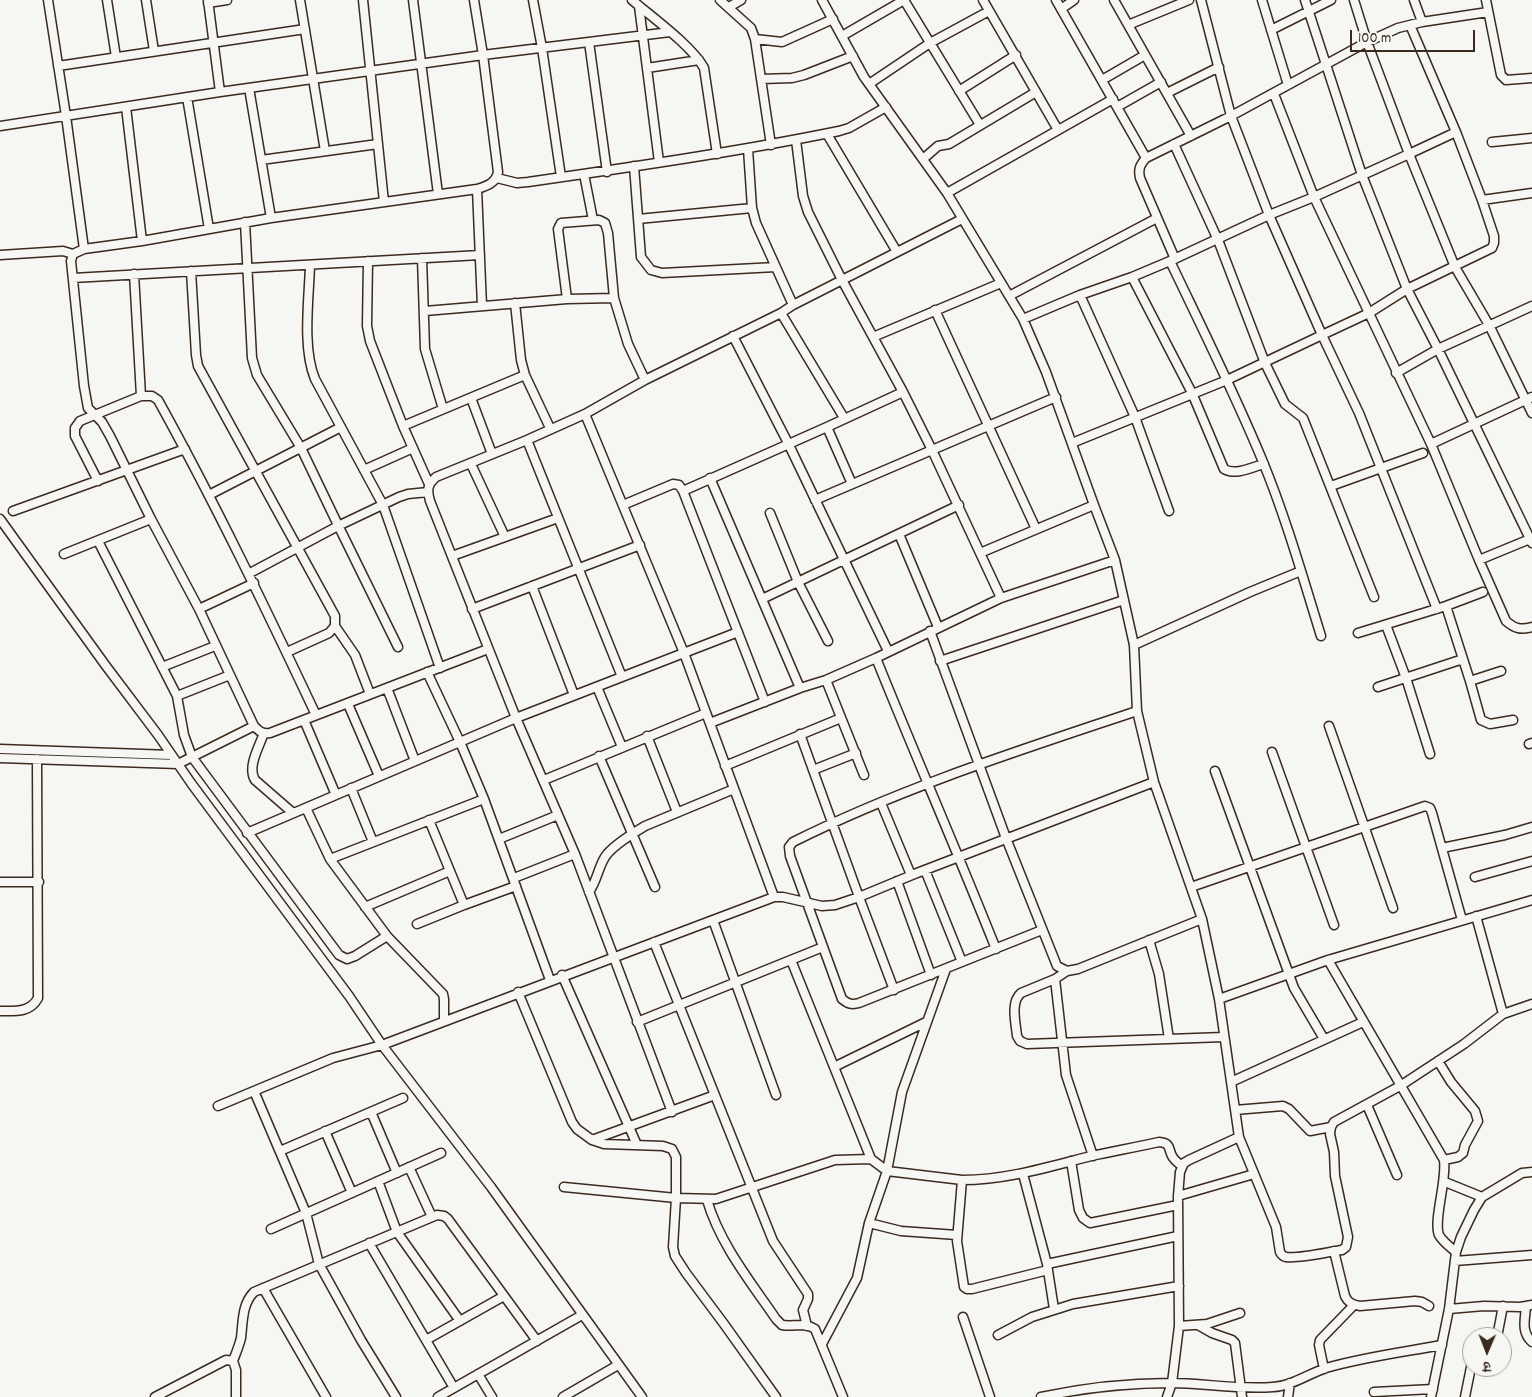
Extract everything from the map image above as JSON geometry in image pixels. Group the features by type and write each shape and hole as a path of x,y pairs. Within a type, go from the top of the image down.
{"street":[{"path":"48,0 84,249"},
{"path":"107,0 116,57"},
{"path":"146,0 154,52"},
{"path":"220,92 208,1 227,0"},
{"path":"300,0 325,151"},
{"path":"362,0 384,202"},
{"path":"413,0 438,194"},
{"path":"0,255 63,251 73,254 84,249 142,241 245,222 477,189 493,182 497,178 498,172 474,0"},
{"path":"533,0 542,48 560,177"},
{"path":"632,0 700,60 704,68 717,154"},
{"path":"720,0 751,28 755,39 771,145"},
{"path":"729,7 742,0"},
{"path":"822,0 869,84 947,193 1001,282 1023,320 1056,397 1115,560 1134,646 1137,711 1154,782 1202,919 1219,999 1239,1137 1276,1227 1281,1255 1287,1257 1342,1250 1348,1242 1334,1176 1331,1127 1334,1122 1400,1086 1503,1014 1532,1004"},
{"path":"842,36 904,0 980,125"},
{"path":"983,0 1058,130"},
{"path":"1056,0 1146,158"},
{"path":"1061,9 1074,0"},
{"path":"1114,0 1191,136"},
{"path":"1128,24 1189,0"},
{"path":"1201,0 1231,116 1269,215 1359,413 1437,609"},
{"path":"1262,0 1288,86"},
{"path":"1305,0 1362,175 1407,289 1531,541 1479,560"},
{"path":"1271,30 1331,0"},
{"path":"1354,0 1409,154 1455,267 1529,398 1532,413"},
{"path":"1414,0 1422,22"},
{"path":"1486,0 1501,75 1506,80 1532,78"},
{"path":"639,6 659,162"},
{"path":"869,84 930,43 989,11"},
{"path":"1322,636 1264,464 1173,260 1138,171 1140,164 1146,158 1274,94 1368,42 1398,28 1422,22 1488,12"},
{"path":"755,39 782,42 833,19"},
{"path":"1072,443 1265,363 1369,313 1407,289 1492,248 1494,236 1482,200 1456,132 1410,25"},
{"path":"58,66 305,29"},
{"path":"0,126 220,92 483,55 670,32"},
{"path":"589,42 606,172"},
{"path":"960,91 1016,55"},
{"path":"1102,80 1145,55"},
{"path":"761,79 792,78 804,75 853,56"},
{"path":"647,68 700,60"},
{"path":"1167,93 1219,67"},
{"path":"1117,107 1161,82"},
{"path":"249,88 271,218"},
{"path":"923,159 938,146 950,144 1036,92"},
{"path":"1274,94 1314,197 1431,444 1506,621 1512,627 1520,629 1532,627"},
{"path":"187,97 209,229"},
{"path":"947,193 1113,99"},
{"path":"126,107 142,241"},
{"path":"497,178 516,183 606,172 771,145 849,128 886,108"},
{"path":"1023,320 1080,295 1173,260 1456,132"},
{"path":"827,134 897,252"},
{"path":"1492,142 1532,138"},
{"path":"796,140 803,196 808,212 842,280 903,392 959,505 1001,598"},
{"path":"261,160 378,144"},
{"path":"1174,144 1218,240 1265,363 1285,404 1304,418 1374,597"},
{"path":"748,149 752,208 756,224 794,305"},
{"path":"634,166 641,257 651,270 662,273 776,267"},
{"path":"584,174 593,220"},
{"path":"477,189 482,306"},
{"path":"1482,200 1532,193"},
{"path":"638,219 752,208"},
{"path":"1009,296 1158,218"},
{"path":"250,574 383,504 428,488 436,477 471,464 585,414 645,380 782,313 794,305 962,219"},
{"path":"568,299 558,229 561,223 599,220 605,223 608,233 614,298 628,344 645,380"},
{"path":"245,222 252,358 257,375 301,448 398,647"},
{"path":"73,254 71,261 88,408 102,422 127,469 198,609 254,726 259,731 264,734 270,733 488,649"},
{"path":"73,278 480,255"},
{"path":"422,258 425,349 443,410"},
{"path":"368,261 366,326 370,341 413,448 472,609 516,718 575,854 612,957 672,1112"},
{"path":"310,264 308,353 310,368 383,504 440,668"},
{"path":"191,271 198,366 335,616 335,626 355,655 370,694"},
{"path":"134,274 141,396"},
{"path":"1132,277 1192,393 1224,469 1229,472 1238,471 1264,464"},
{"path":"873,337 1001,282"},
{"path":"1080,295 1135,417 1169,510"},
{"path":"425,311 568,299 614,298"},
{"path":"514,303 521,360 525,375 550,428"},
{"path":"1396,373 1438,349 1532,306"},
{"path":"935,310 1036,529"},
{"path":"782,313 844,418"},
{"path":"732,336 788,443 888,651"},
{"path":"403,426 525,375"},
{"path":"683,491 903,392"},
{"path":"98,481 75,436 75,428 80,421 141,396 152,396 158,400 250,574 316,715"},
{"path":"815,500 1056,397"},
{"path":"471,398 492,454"},
{"path":"1431,444 1529,398"},
{"path":"585,414 684,653 774,897"},
{"path":"209,495 341,427"},
{"path":"828,427 852,484"},
{"path":"527,440 622,676"},
{"path":"13,512 185,448"},
{"path":"364,470 413,448"},
{"path":"1331,486 1423,453"},
{"path":"471,464 505,537"},
{"path":"710,478 800,688"},
{"path":"624,505 673,484 679,485 683,491 765,702"},
{"path":"762,599 959,505"},
{"path":"980,553 1094,505"},
{"path":"770,513 798,582 828,641"},
{"path":"452,556 558,518"},
{"path":"0,519 349,996 382,1044 491,1187 642,1397"},
{"path":"64,554 151,519"},
{"path":"899,534 938,627"},
{"path":"98,541 177,696 184,735 192,757 247,833 339,955 347,959 355,956 387,936"},
{"path":"472,609 640,545"},
{"path":"710,723 800,688 826,680 1001,598 1115,560"},
{"path":"1134,646 1250,592 1301,571"},
{"path":"198,609 254,583"},
{"path":"532,586 574,695"},
{"path":"1358,633 1437,609 1483,592"},
{"path":"940,661 1124,600"},
{"path":"1446,606 1481,720 1490,724 1513,720"},
{"path":"1386,625 1406,678 1430,754"},
{"path":"287,652 329,633 335,626"},
{"path":"930,631 978,765 1042,930 1057,966 1067,971"},
{"path":"247,833 516,718 738,632"},
{"path":"162,667 215,646"},
{"path":"876,658 928,785 960,856 996,949"},
{"path":"1378,687 1463,659"},
{"path":"1470,681 1501,671"},
{"path":"428,672 484,798 550,980"},
{"path":"177,696 230,675"},
{"path":"826,680 864,775"},
{"path":"596,687 622,747"},
{"path":"387,688 415,761"},
{"path":"348,704 379,776"},
{"path":"1042,930 852,1005 842,999 790,856 789,847 793,842 832,822 978,765 1137,711"},
{"path":"544,780 706,713"},
{"path":"725,766 841,718"},
{"path":"304,720 336,794"},
{"path":"0,758 178,764 254,726"},
{"path":"1330,726 1393,908"},
{"path":"264,734 252,767 252,775 255,780 293,813"},
{"path":"800,734 858,897 894,990"},
{"path":"648,736 677,812"},
{"path":"0,749 171,755"},
{"path":"1272,752 1334,925"},
{"path":"813,770 856,753"},
{"path":"600,756 655,887"},
{"path":"0,1011 31,1008 38,998 37,759"},
{"path":"1215,771 1289,974 1300,999 1324,1040"},
{"path":"218,1106 333,1058 382,1044 774,897 783,897 822,906 835,905 1154,782"},
{"path":"351,788 373,842"},
{"path":"589,892 594,885 604,858 645,826 734,788"},
{"path":"330,859 484,798"},
{"path":"881,803 911,875"},
{"path":"1191,887 1425,806 1430,808 1462,920"},
{"path":"306,808 330,859 365,907 387,936 443,994 444,1020"},
{"path":"499,839 558,814"},
{"path":"429,820 464,905"},
{"path":"1442,848 1505,835 1532,826"},
{"path":"514,878 575,854"},
{"path":"1474,877 1532,861"},
{"path":"926,870 962,962"},
{"path":"365,907 450,871"},
{"path":"897,881 931,975"},
{"path":"0,882 39,882"},
{"path":"417,924 516,886"},
{"path":"1219,999 1328,960 1532,900"},
{"path":"1476,916 1503,1014"},
{"path":"1202,919 1078,969 1067,971 1055,979 1021,993 1016,997 1015,1004 1017,1036 1020,1041 1026,1044 1224,1037"},
{"path":"713,920 776,1095"},
{"path":"1149,940 1159,974 1169,1039"},
{"path":"654,942 776,1248 808,1295 802,1310 807,1326"},
{"path":"637,1022 823,947"},
{"path":"791,960 871,1159 887,1171 962,1180 1023,1174 1071,1161 1159,1142 1166,1142 1170,1145 1172,1156 1182,1166"},
{"path":"1328,960 1444,1160 1445,1182 1437,1226 1438,1234 1456,1252"},
{"path":"822,1344 856,1278 870,1223 887,1171 902,1092 946,969"},
{"path":"562,976 637,1145"},
{"path":"1055,979 1066,1075 1093,1156"},
{"path":"518,992 572,1122 577,1129 592,1140 604,1144 663,1146 672,1150 676,1157 673,1247 679,1264 776,1397"},
{"path":"834,1067 926,1022"},
{"path":"1231,1082 1363,1022"},
{"path":"1438,1061 1451,1082 1475,1110 1478,1122 1465,1145 1463,1154 1444,1160"},
{"path":"254,1091 306,1213 319,1264 358,1335 396,1397"},
{"path":"592,1140 715,1095"},
{"path":"280,1151 403,1098"},
{"path":"1367,1105 1397,1175"},
{"path":"1235,1110 1283,1106 1289,1109 1310,1131 1331,1127"},
{"path":"371,1112 397,1173"},
{"path":"325,1131 352,1193"},
{"path":"1167,1397 1172,1383 1179,1326 1178,1196 1182,1166 1189,1160 1239,1137"},
{"path":"271,1229 441,1153"},
{"path":"564,1187 706,1200 723,1197 835,1160 871,1159"},
{"path":"1071,1161 1079,1210 1083,1218 1090,1223 1178,1205"},
{"path":"409,1167 432,1217"},
{"path":"1374,1392 1432,1393 1449,1309 1456,1252 1469,1219 1482,1197 1522,1173 1532,1172"},
{"path":"1023,1174 1048,1267 1054,1309"},
{"path":"1178,1196 1254,1174"},
{"path":"962,1180 957,1242 964,1286 967,1289 1048,1267 1178,1236"},
{"path":"378,1181 397,1232 460,1321"},
{"path":"1445,1182 1482,1197"},
{"path":"706,1200 722,1239 776,1319 782,1325 807,1326 815,1330 843,1397"},
{"path":"236,1397 234,1361 239,1347 246,1304 254,1292 432,1217 441,1215 448,1219 537,1341"},
{"path":"870,1223 901,1231 957,1235"},
{"path":"369,1243 454,1388"},
{"path":"1334,1251 1348,1302 1360,1306 1415,1301 1429,1306"},
{"path":"1455,1261 1532,1255"},
{"path":"998,1335 1032,1317 1072,1304 1179,1286"},
{"path":"263,1288 326,1397"},
{"path":"426,1340 504,1296"},
{"path":"1324,1369 1319,1345 1320,1340 1354,1305"},
{"path":"1499,1327 1503,1306"},
{"path":"1449,1309 1529,1306 1525,1330 1526,1336 1532,1342"},
{"path":"1179,1326 1198,1325 1240,1313"},
{"path":"438,1397 582,1315"},
{"path":"962,1317 990,1397"},
{"path":"1198,1325 1212,1334 1236,1343 1242,1397"},
{"path":"1041,1397 1127,1384 1172,1383 1273,1387 1290,1383 1324,1369 1346,1363 1442,1345"},
{"path":"155,1397 226,1360 234,1361"},
{"path":"563,1397 577,1394 618,1365"},
{"path":"478,1374 492,1397"},
{"path":"1465,1397 1469,1377"},
{"path":"1288,1397 1290,1383"},
{"path":"172,1388 172,1397"}]}
